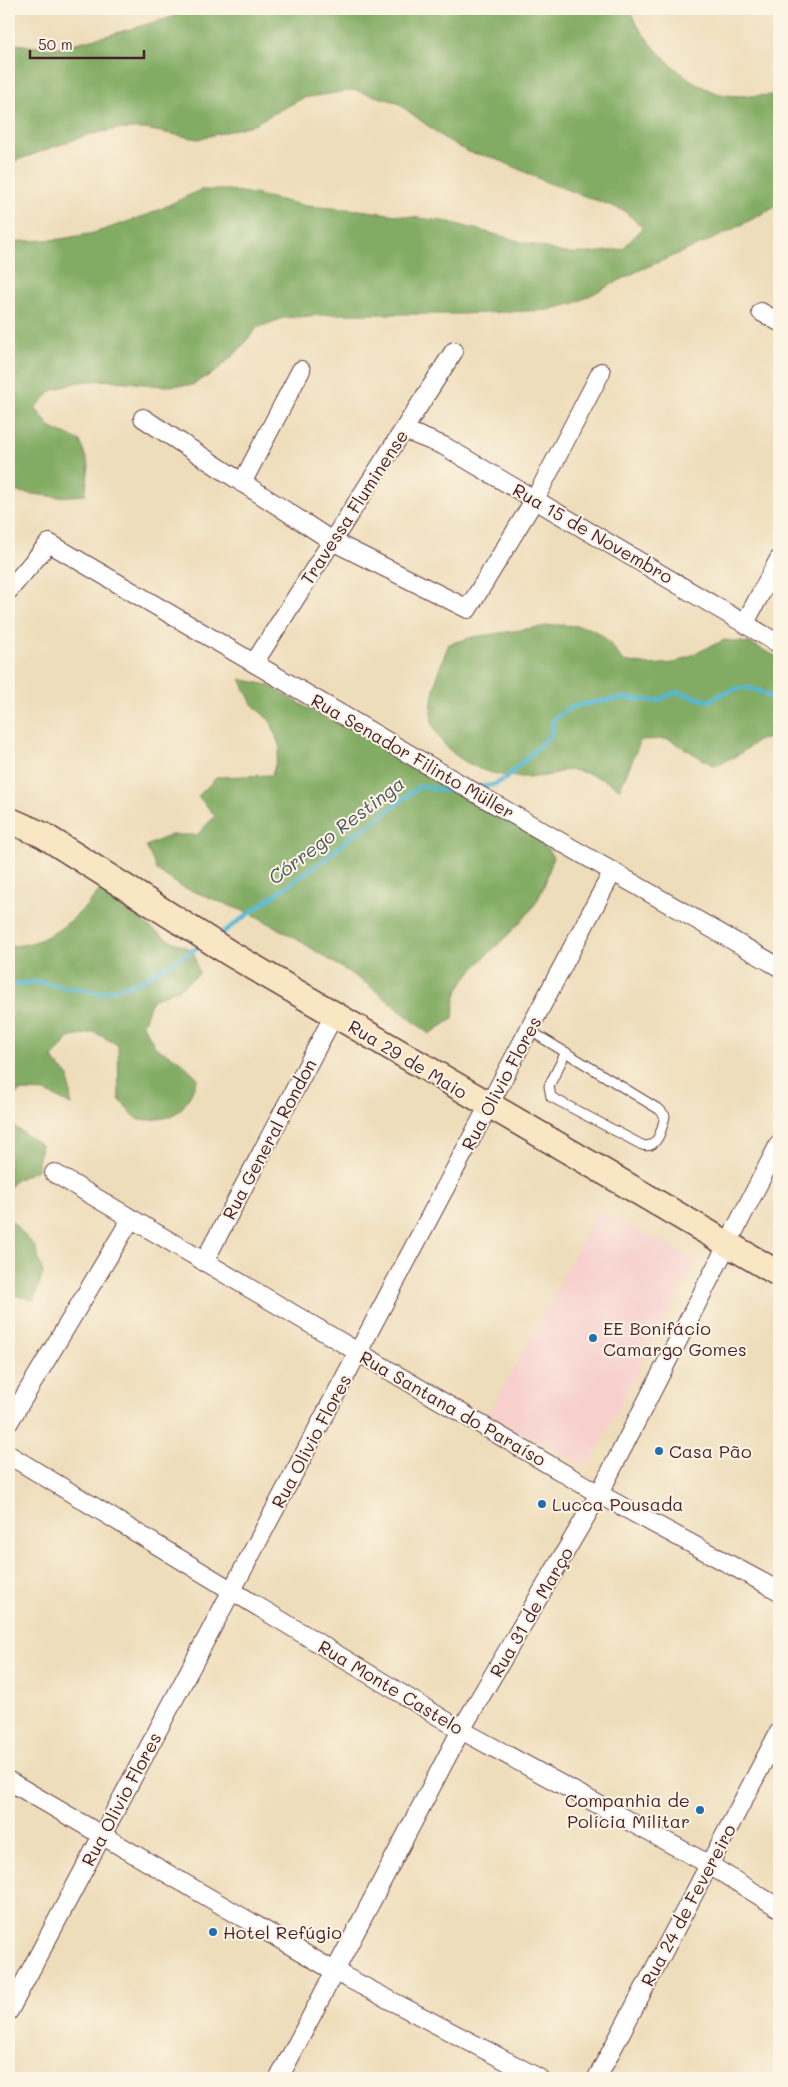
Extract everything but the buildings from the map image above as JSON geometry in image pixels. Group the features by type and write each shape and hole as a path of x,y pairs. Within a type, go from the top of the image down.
{"main road":[{"name":"Rua 29 de Maio","path":"9,820 43,834 231,954 726,1245 779,1274"}],"street":[{"path":"761,312 779,322"},
{"name":"Travessa Fluminense","path":"254,663 454,351"},
{"path":"242,483 301,370"},
{"path":"143,418 332,541 468,609 535,499 601,372"},
{"name":"Rua 15 de Novembro","path":"404,430 444,446 779,644"},
{"name":"Rua Senador Filinto Müller","path":"9,590 49,543 479,796 614,871 779,967"},
{"path":"745,623 779,559"},
{"name":"Rua Olivio Flores","path":"9,2011 614,871"},
{"name":"Rua General Rondon","path":"204,1262 334,1015"},
{"name":"Rua 31 de Março","path":"279,2078 462,1730 599,1494 779,1144"},
{"name":"Rua Santana do Paraíso","path":"54,1173 130,1220 599,1494 779,1591"},
{"path":"9,1422 130,1220"},
{"name":"Rua Monte Castelo","path":"9,1455 462,1730 708,1864 779,1908"},
{"name":"Rua 24 de Fevereiro","path":"597,2078 779,1732"},
{"path":"9,1781 336,1972 539,2078"}],"lane":[{"path":"529,1030 566,1052 660,1110 665,1116 661,1132 653,1145 648,1147 642,1145 551,1097 548,1091 549,1086 566,1052"}],"shaded area":[{"name":"EE Bonifácio Camargo Gomes","path":"599,1209 696,1261 587,1467 489,1415"}],"green space":[{"path":"187,9 629,9 635,22 654,47 678,70 704,88 717,93 732,95 779,95 779,205 718,237 640,270 575,303 548,310 462,314 336,314 283,318 257,328 236,353 215,372 192,385 162,386 109,380 78,382 53,390 35,408 51,428 80,441 89,466 85,495 57,497 9,491 9,242 61,239 94,233 150,214 200,190 229,190 306,206 359,210 449,222 564,253 592,253 622,249 643,228 623,210 546,182 495,158 468,152 444,138 396,102 354,90 303,98 252,125 198,139 145,129 119,129 90,134 9,163 9,43 51,49 169,18"},
{"path":"554,625 587,628 608,641 623,661 649,665 675,663 724,640 750,643 779,658 779,737 759,740 738,755 714,766 669,739 641,740 620,789 597,777 571,770 542,776 506,776 480,769 457,756 439,737 431,717 435,684 449,644 473,637"},
{"path":"240,679 268,685 316,713 365,736 463,797 538,835 553,857 542,891 531,910 479,963 462,984 456,996 453,1019 429,1034 367,984 300,941 256,916 180,886 157,870 146,846 171,835 197,835 215,816 198,796 217,777 272,775 280,748 271,722 252,704"},
{"path":"108,880 133,902 145,924 167,939 193,950 199,974 177,990 152,1000 143,1025 156,1048 179,1060 198,1078 183,1107 170,1116 162,1118 138,1120 119,1099 118,1045 94,1032 69,1038 52,1058 69,1077 71,1105 46,1092 20,1091 9,1100 9,946 25,944 53,934 77,915"},
{"path":"9,1120 16,1128 41,1145 37,1170 14,1181 9,1188"},
{"path":"9,1218 35,1247 43,1273 34,1300 9,1294"}],"waterway":[{"name":"Córrego Restinga","path":"476,787 493,785 505,779 551,735 553,720 573,706 623,698 657,701 676,692 709,701 729,691 745,688 761,692 779,704"},
{"name":"Córrego Restinga","path":"218,936 329,856 350,837 373,823 420,786 447,791 459,789"},
{"name":"Córrego Restinga","path":"9,985 36,982 101,993 137,983 202,945"}],"place":[{"name":"EE Bonifácio Camargo Gomes","path":"593,1338"},
{"name":"Casa Pão","path":"659,1451"},
{"name":"Lucca Pousada","path":"542,1504"},
{"name":"Companhia de Polícia Militar","path":"700,1810"},
{"name":"Hotel Refúgio","path":"213,1932"}]}
